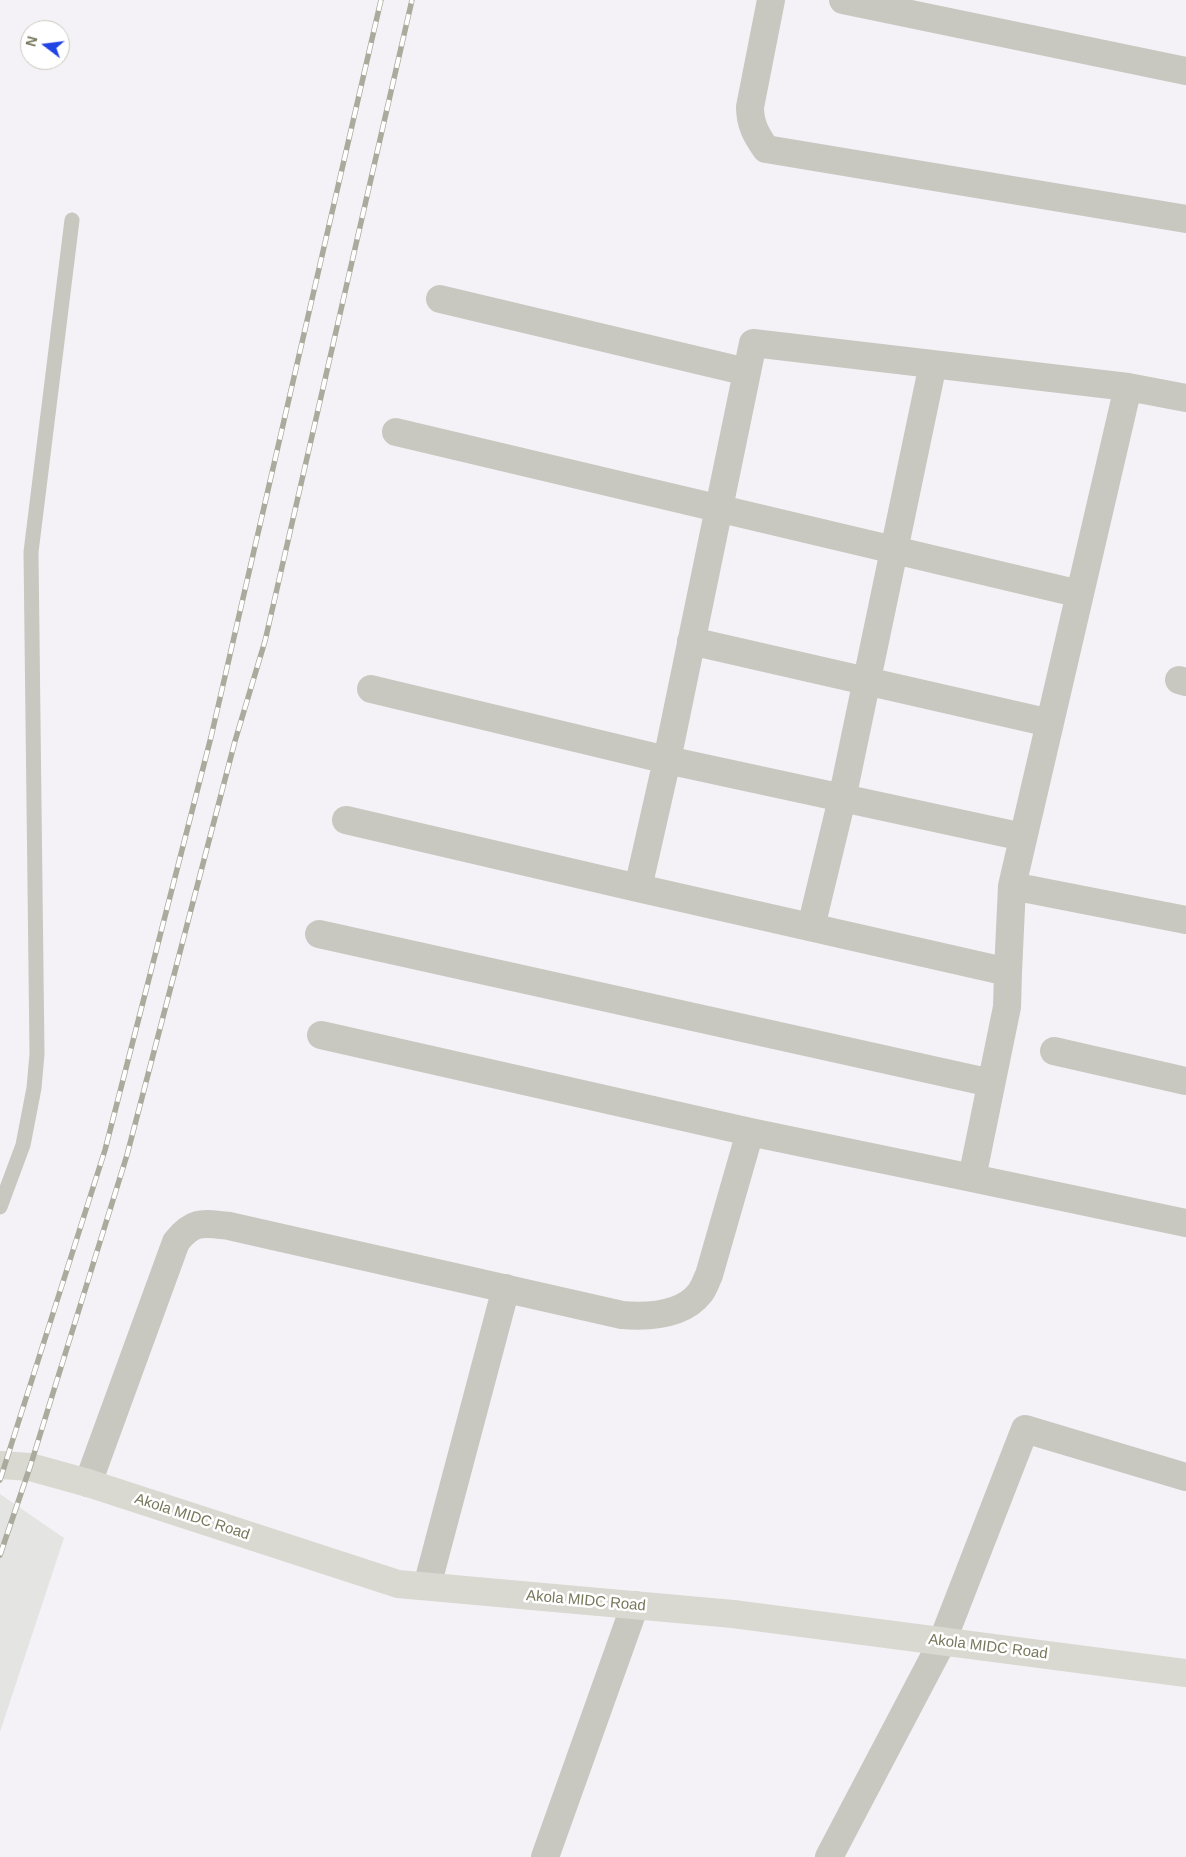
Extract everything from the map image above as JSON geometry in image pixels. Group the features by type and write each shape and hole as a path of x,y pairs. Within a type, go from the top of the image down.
{"street":[{"path":"771,0 750,107 750,119 756,136 766,149 1186,219"},
{"path":"843,0 1186,71"},
{"path":"440,299 747,372"},
{"path":"638,888 667,760 753,343 1128,386 1186,398"},
{"path":"811,927 842,799 933,364"},
{"path":"972,1178 1007,1007 1012,886 1128,386"},
{"path":"396,432 1080,594"},
{"path":"691,641 1050,723"},
{"path":"371,689 667,760 1023,837"},
{"path":"346,820 1008,972"},
{"path":"1012,886 1186,920"},
{"path":"319,934 991,1082"},
{"path":"321,1035 750,1132 1186,1222"},
{"path":"1054,1051 1186,1081"},
{"path":"88,1483 176,1242 185,1230 196,1224 229,1226 622,1315 658,1315 689,1303 700,1293 709,1275 750,1132"},
{"path":"426,1586 506,1288"},
{"path":"829,1857 942,1642 1025,1429 1186,1477"},
{"name":"Akola MIDC Road","path":"0,1465 30,1467 88,1483 398,1584 734,1614 1186,1673"},
{"path":"545,1857 635,1605"}],"lane":[{"path":"0,1207 23,1145 34,1088 37,1054 31,552 72,220"}],"shaded area":[{"path":"0,1494 64,1538 0,1732"}],"railway":[{"path":"0,1480 105,1150 211,737 381,0"},
{"path":"0,1555 30,1467 127,1155 235,741 265,641 412,0"}]}
